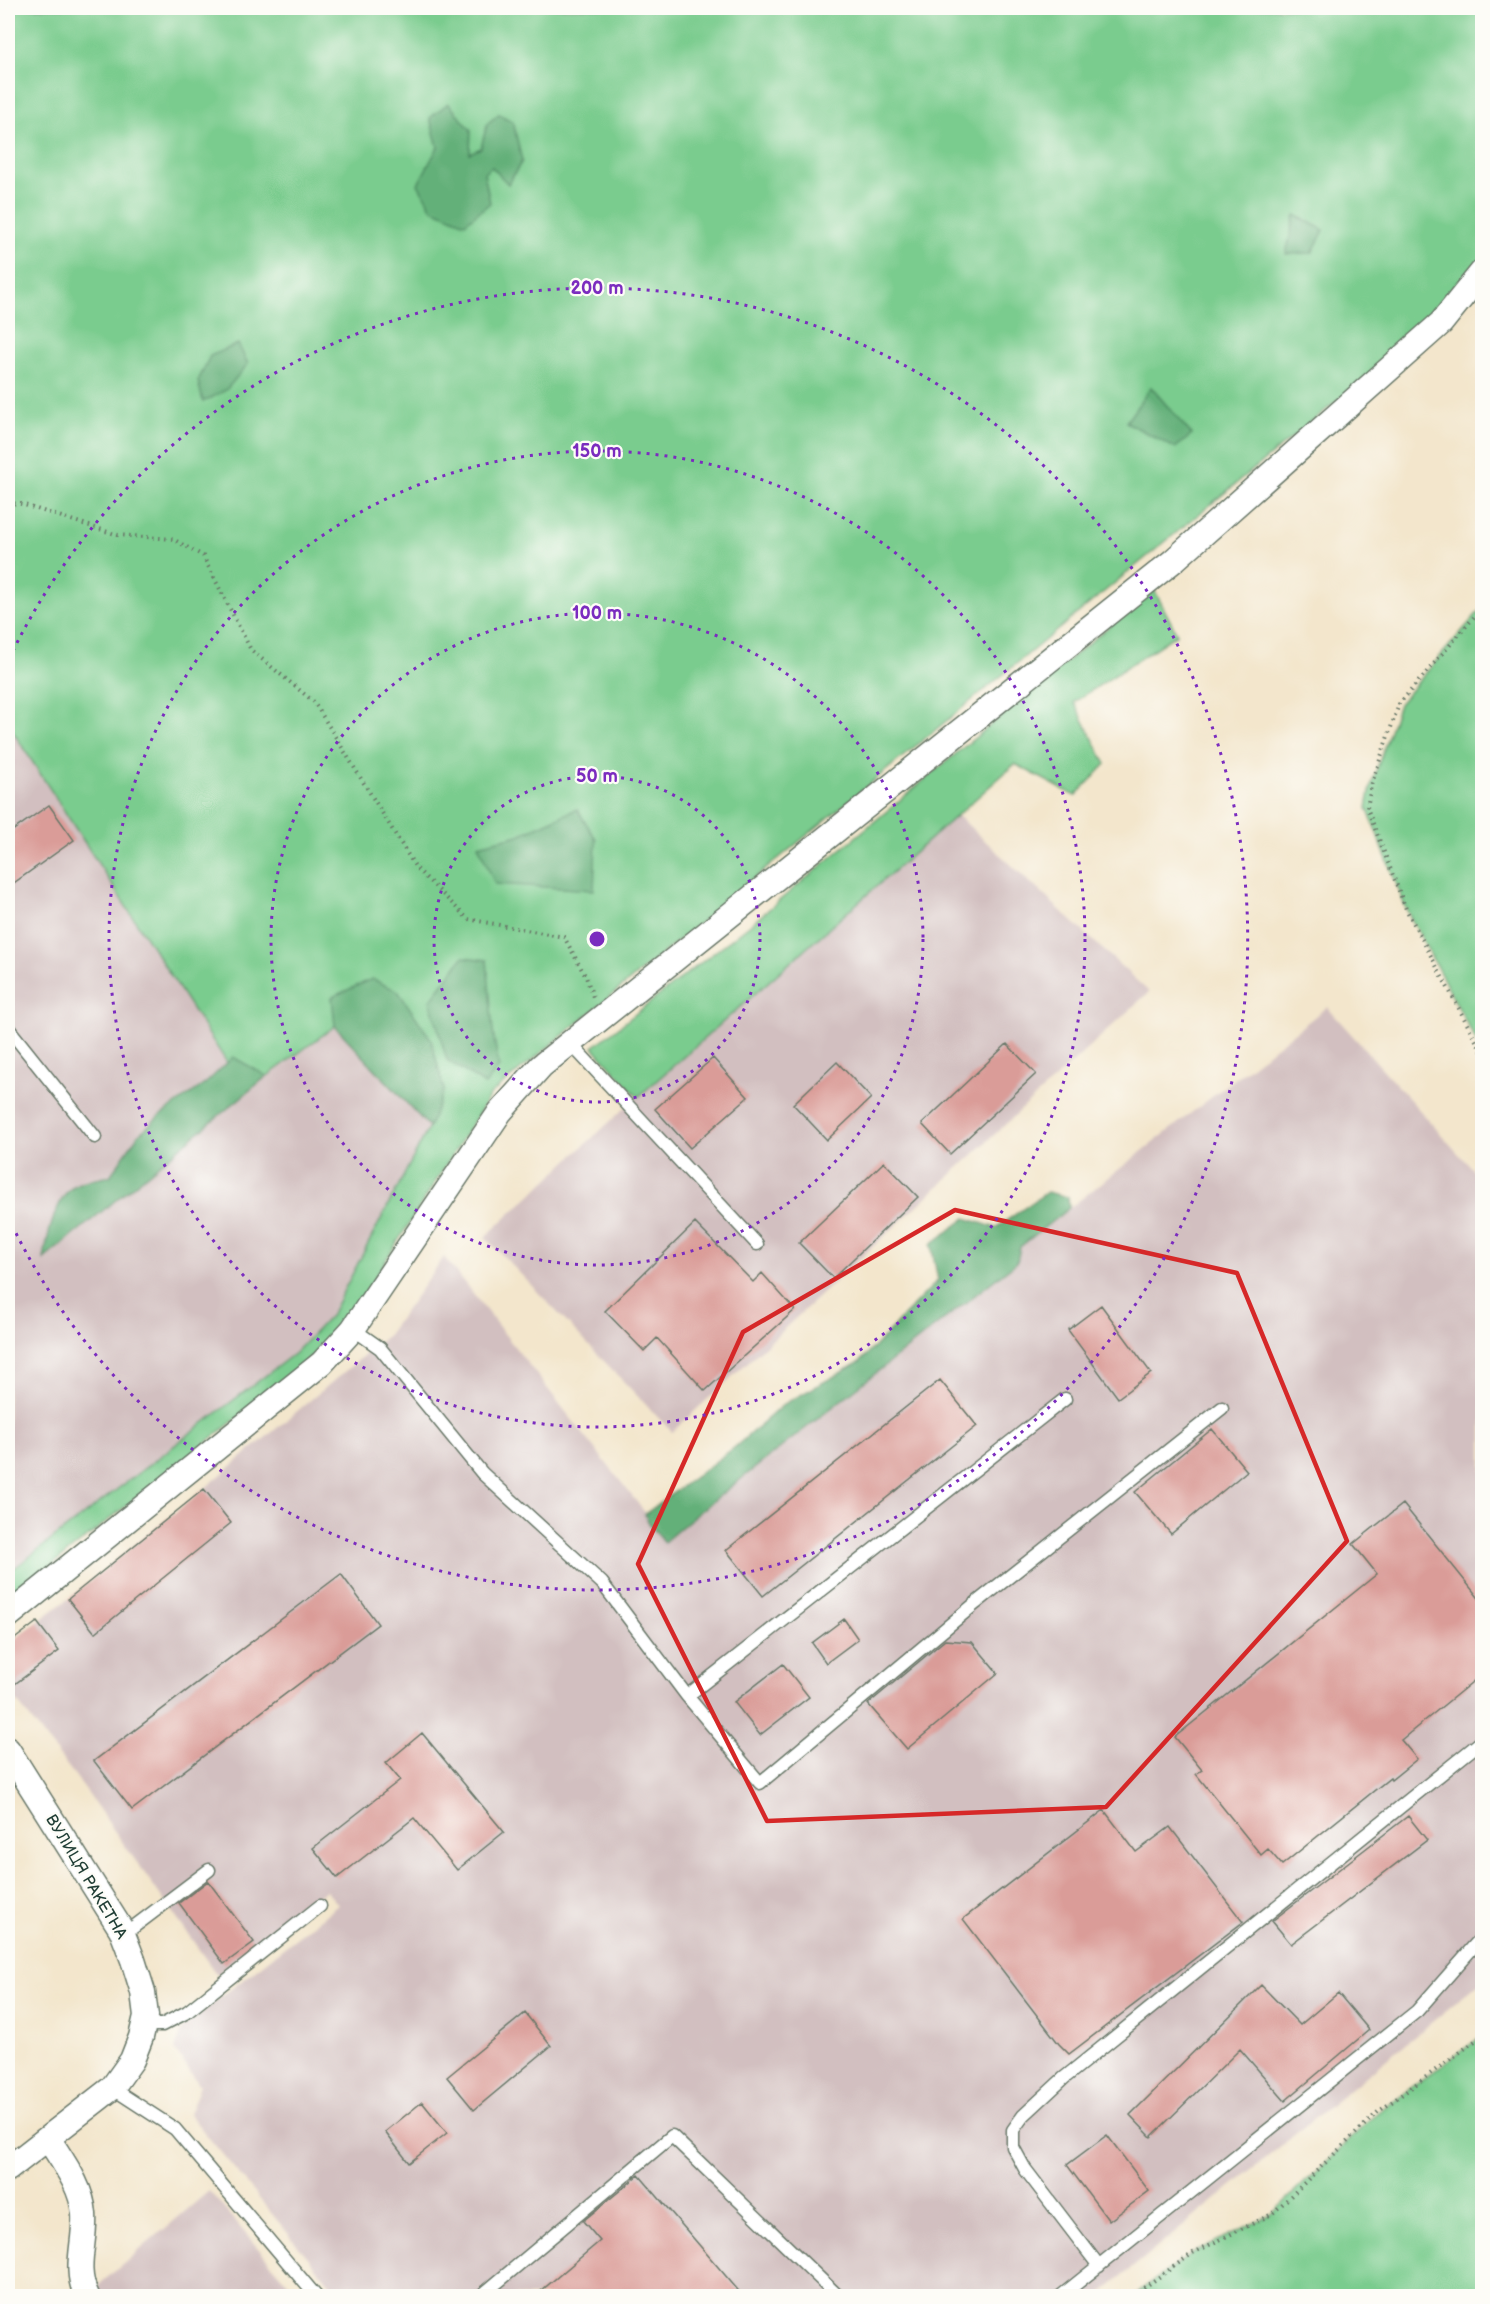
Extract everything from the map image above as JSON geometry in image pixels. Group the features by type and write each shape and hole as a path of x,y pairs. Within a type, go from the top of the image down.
{"street":[{"path":"8,1616 322,1363 353,1329 500,1112 542,1066 1173,561 1442,323 1482,272"},
{"name":"ВУЛИЦЯ РАКЕТНА","path":"8,1750 123,1935 144,1992 146,2016 132,2060 112,2088 8,2169"},
{"path":"48,2138 75,2184 84,2212 79,2278 87,2296"}],"lane":[{"path":"8,1028 95,1137"},
{"path":"570,1043 757,1244"},
{"path":"353,1329 380,1348 482,1473 602,1583 687,1696 760,1783 976,1603 1222,1408"},
{"path":"687,1696 1065,1399"},
{"path":"1099,2266 1025,2169 1013,2147 1013,2130 1023,2116 1064,2078 1482,1741"},
{"path":"123,1935 209,1870"},
{"path":"144,2025 162,2025 188,2012 320,1906"},
{"path":"1061,2296 1417,2010 1482,1937"},
{"path":"112,2088 175,2129 316,2296"},
{"path":"481,2296 672,2136 838,2296"}],"path":[{"path":"8,503 21,504 118,535 173,539 203,556 251,650 314,702 416,868 468,919 564,937 586,977 600,1019"},
{"path":"1482,608 1399,704 1371,786 1366,808 1406,909 1482,1052"},
{"path":"1135,2296 1193,2253 1272,2214 1378,2112 1482,2036"}],"highlighted area":[{"path":"955,1210 1237,1273 1347,1541 1106,1807 767,1821 638,1564 743,1332"}],"shaded area":[{"path":"8,724 246,1091 335,1026 429,1127 331,1315 295,1353 8,1573"},
{"path":"956,814 1149,992 672,1432 485,1237 628,1105"},
{"path":"1327,1007 1482,1180 1482,1981 1098,2296 340,2296 189,2114 200,2086 175,2050 183,2027 338,1905 326,1890 217,1975 76,1777 8,1690 8,1644 68,1599 204,1489 387,1336 444,1257 658,1529"},
{"path":"209,2191 299,2296 101,2296 94,2289"}],"green space":[{"path":"8,8 1482,8 1482,272 1409,342 491,1094 355,1309 304,1365 8,1600 8,1573 295,1353 331,1315 429,1127 335,1026 246,1092 8,724"},
{"path":"448,103 471,130 470,153 481,148 487,124 499,114 513,122 522,161 508,184 492,167 484,173 490,203 465,223 432,209 418,184 438,147 430,118"},
{"path":"1295,215 1324,230 1312,253 1286,254"},
{"path":"238,344 248,364 226,390 203,402 198,381 210,356"},
{"path":"1151,387 1192,435 1175,448 1126,422"},
{"path":"1154,589 1177,634 1074,702 1106,764 1075,796 1015,764 638,1097 593,1047 757,919"},
{"path":"1482,608 1482,1052 1406,909 1367,808 1371,786 1399,704"},
{"path":"577,809 596,839 594,890 495,884 478,845 519,835"},
{"path":"463,957 487,960 493,1032 499,1067 485,1085 447,1060 430,1001"},
{"path":"372,979 398,991 431,1039 444,1090 429,1127 335,1026 332,997"},
{"path":"233,1057 267,1076 44,1259 54,1217 63,1198 70,1190 81,1182 110,1176 138,1135 158,1117 206,1083"},
{"path":"1047,1192 1068,1197 1069,1208 1020,1247 1017,1262 664,1542 645,1514 735,1447 784,1404 860,1362 938,1280 931,1244 966,1218 996,1228"},
{"path":"1482,2036 1482,2296 1135,2296 1193,2253 1272,2214 1378,2112"}],"building":[{"path":"49,805 74,840 8,887 8,834"},
{"path":"1007,1044 1036,1074 950,1154 922,1124"},
{"path":"713,1058 748,1097 690,1148 655,1109"},
{"path":"837,1062 871,1098 827,1140 793,1104"},
{"path":"884,1162 918,1197 833,1278 799,1243"},
{"path":"695,1223 753,1282 762,1273 795,1310 705,1391 657,1338 644,1351 605,1311"},
{"path":"1101,1305 1151,1373 1118,1398 1068,1330"},
{"path":"940,1380 977,1426 763,1596 726,1550"},
{"path":"1212,1429 1247,1471 1171,1534 1135,1492"},
{"path":"204,1489 231,1523 95,1633 68,1599"},
{"path":"1403,1504 1482,1602 1482,1674 1401,1740 1417,1759 1282,1865 1268,1849 1261,1855 1196,1774 1202,1770 1175,1737 1377,1574 1353,1544"},
{"path":"341,1574 378,1624 132,1810 94,1761"},
{"path":"844,1619 858,1639 826,1663 812,1643"},
{"path":"37,1622 59,1651 8,1689 8,1644"},
{"path":"945,1640 972,1642 998,1673 907,1749 868,1704"},
{"path":"783,1664 809,1697 760,1735 734,1702"},
{"path":"422,1733 504,1832 457,1870 414,1818 337,1878 313,1848 400,1780 386,1763"},
{"path":"1104,1810 1136,1852 1170,1827 1243,1922 1069,2054 963,1919"},
{"path":"1408,1816 1427,1840 1291,1944 1272,1921"},
{"path":"208,1881 254,1942 224,1964 179,1903"},
{"path":"1261,1985 1300,2025 1338,1993 1369,2030 1285,2101 1240,2049 1151,2137 1130,2115"},
{"path":"525,2013 551,2046 474,2110 447,2077"},
{"path":"422,2102 447,2133 409,2163 385,2132"},
{"path":"1107,2135 1149,2191 1109,2221 1067,2165"},
{"path":"639,2175 743,2296 535,2296 600,2241 583,2221"}]}
